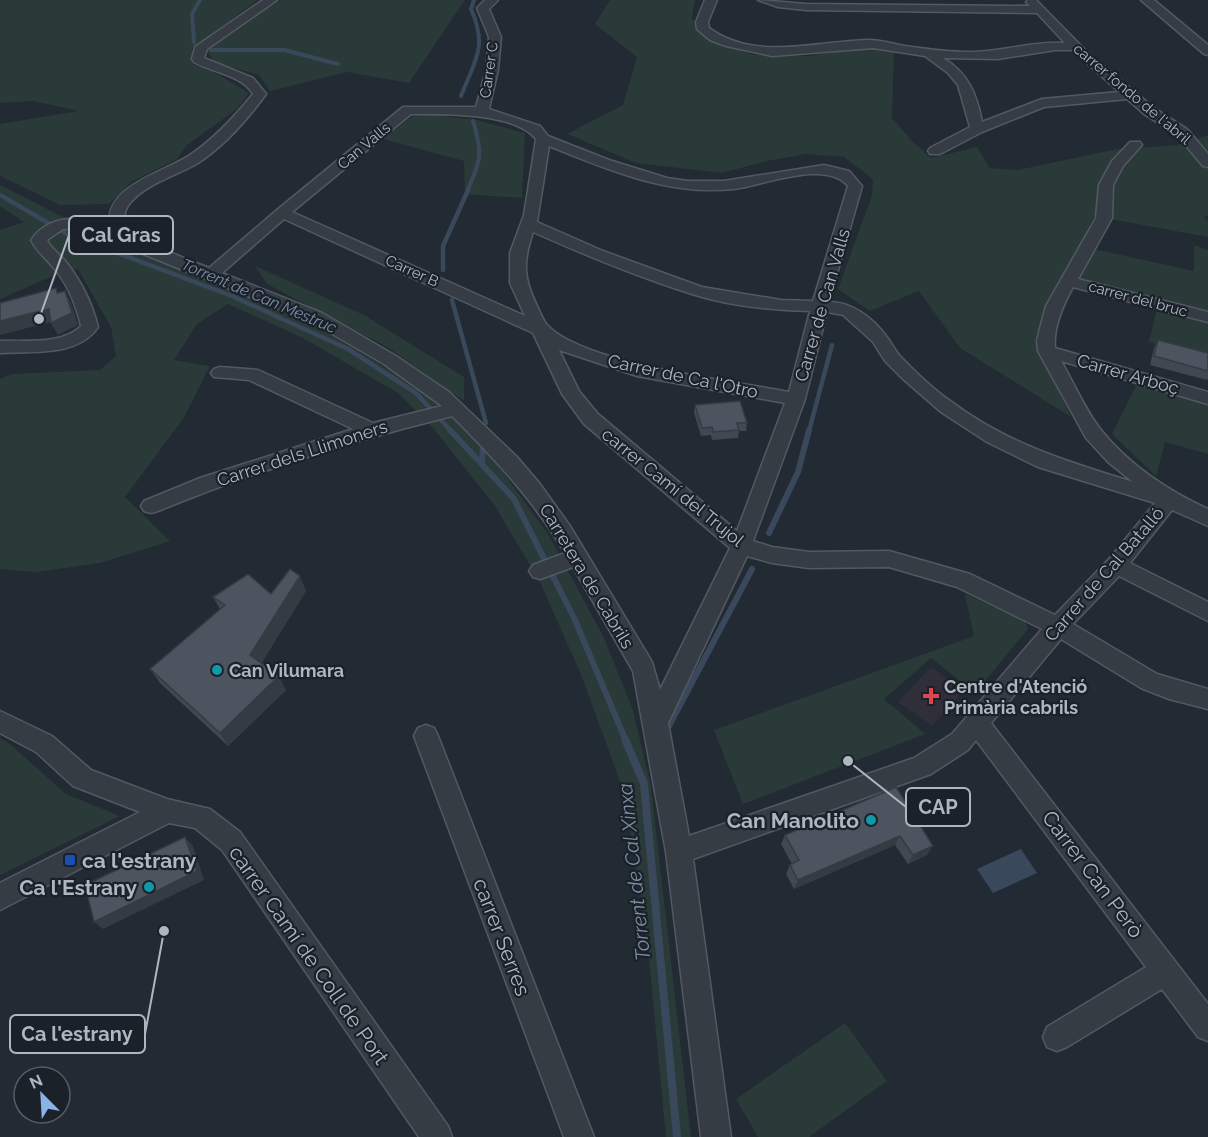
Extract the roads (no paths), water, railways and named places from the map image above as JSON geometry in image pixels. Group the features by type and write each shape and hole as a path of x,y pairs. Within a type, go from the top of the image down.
{"street":[{"path":"128,243 119,232 115,220 124,200 152,180 193,159 242,118 260,94 256,84 207,66 198,59 198,52 201,47 271,0"},
{"name":"Carrer C","path":"482,111 492,70 495,37 483,8 492,0"},
{"path":"711,0 702,22 703,29 714,37 753,49 790,52 861,44 968,56 998,55 1055,46 1075,47"},
{"path":"764,0 798,6 1041,10"},
{"name":"carrer fondo de l'abril","path":"1030,0 1075,47 1130,95 1182,132 1208,163"},
{"path":"1148,0 1208,51"},
{"path":"927,53 942,62 965,83 970,92 977,129"},
{"path":"935,151 977,129 1042,103 1130,95"},
{"name":"Can Valls","path":"211,275 282,213 408,110 482,111 535,129 543,139"},
{"name":"carrer Camí del Trujol","path":"543,139 528,224 518,253 518,283 531,313 542,330 579,406 741,546 772,555 809,560 889,559 963,580 1058,626 1149,681 1169,689 1208,699"},
{"name":"Carrer de Can Valls","path":"543,139 648,177 693,186 747,184 818,169 843,173 851,178 855,186 820,305 796,399 741,546 656,723"},
{"path":"1047,351 1046,340 1054,306 1104,218 1106,185 1117,164 1135,145"},
{"name":"Carrer B","path":"282,213 542,330"},
{"name":"Carretera de Cabrils","path":"0,347 61,344 79,338 90,327 84,302 60,264 41,246 39,240 42,234 63,224 75,222 86,224 316,318 334,328 390,360 443,396 450,409 510,462 533,489 569,560 644,669 679,852 716,1137"},
{"path":"528,224 597,254 699,291 770,303 820,305 843,309 860,319 879,338 891,357 947,408 994,437 1045,462 1169,500 1208,518"},
{"name":"carrer del bruc","path":"1067,281 1208,317"},
{"name":"Carrer de Ca l'Otro","path":"542,330 562,345 637,369 796,399"},
{"name":"Carrer Arboç","path":"1047,351 1208,398"},
{"name":"Carrer de Cal Batalló","path":"679,852 922,766 960,742 1058,626 1116,565 1169,500 1115,457 1093,433 1047,351"},
{"path":"220,373 252,374 371,430"},
{"name":"Carrer dels Llimoners","path":"151,506 207,483 371,430 450,409"},
{"path":"540,571 569,560"},
{"path":"1116,565 1208,612"},
{"name":"carrer Camí de Coll de Port","path":"0,721 44,744 82,778 167,811 201,817 231,841 437,1137"},
{"name":"Carrer Can Però","path":"977,723 1208,1027"},
{"name":"carrer Serres","path":"426,736 579,1137"},
{"path":"0,897 167,811"},
{"path":"1057,1037 1166,971"}],"water":[{"path":"1021,849 1037,873 993,893 977,869"}],"waterway":[{"path":"194,42 192,14 200,0"},
{"name":"Torrent de Cal Xinxa","path":"461,96 478,53 479,34 471,9 474,0"},
{"path":"211,50 284,50 338,64"},
{"name":"Torrent de Cal Xinxa","path":"468,189 476,171 479,156 473,121"},
{"name":"Torrent de Cal Xinxa","path":"443,270 443,246 469,188"},
{"name":"Torrent de Can Mestruc","path":"0,195 67,234 232,296 348,349 416,393 451,431"},
{"name":"Torrent de Cal Xinxa","path":"452,300 486,423"},
{"path":"809,431 832,345"},
{"name":"Torrent de Cal Xinxa","path":"450,430 514,499 575,620 626,741"},
{"path":"769,533 798,472 809,430"},
{"path":"482,462 483,446"},
{"path":"669,726 752,569"},
{"name":"Torrent de Cal Xinxa","path":"625,739 644,784 677,1137"}],"place":[{"name":"Cal Gras","path":"39,319"},
{"name":"Can Vilumara","path":"217,670"},
{"name":"Centre d'Atenció Primària cabrils","path":"931,696"},
{"name":"CAP","path":"848,761"},
{"name":"Can Manolito","path":"871,820"},
{"name":"ca l'estrany","path":"70,860"},
{"name":"Ca l'Estrany","path":"149,887"},
{"name":"Ca l'estrany","path":"164,931"}]}
